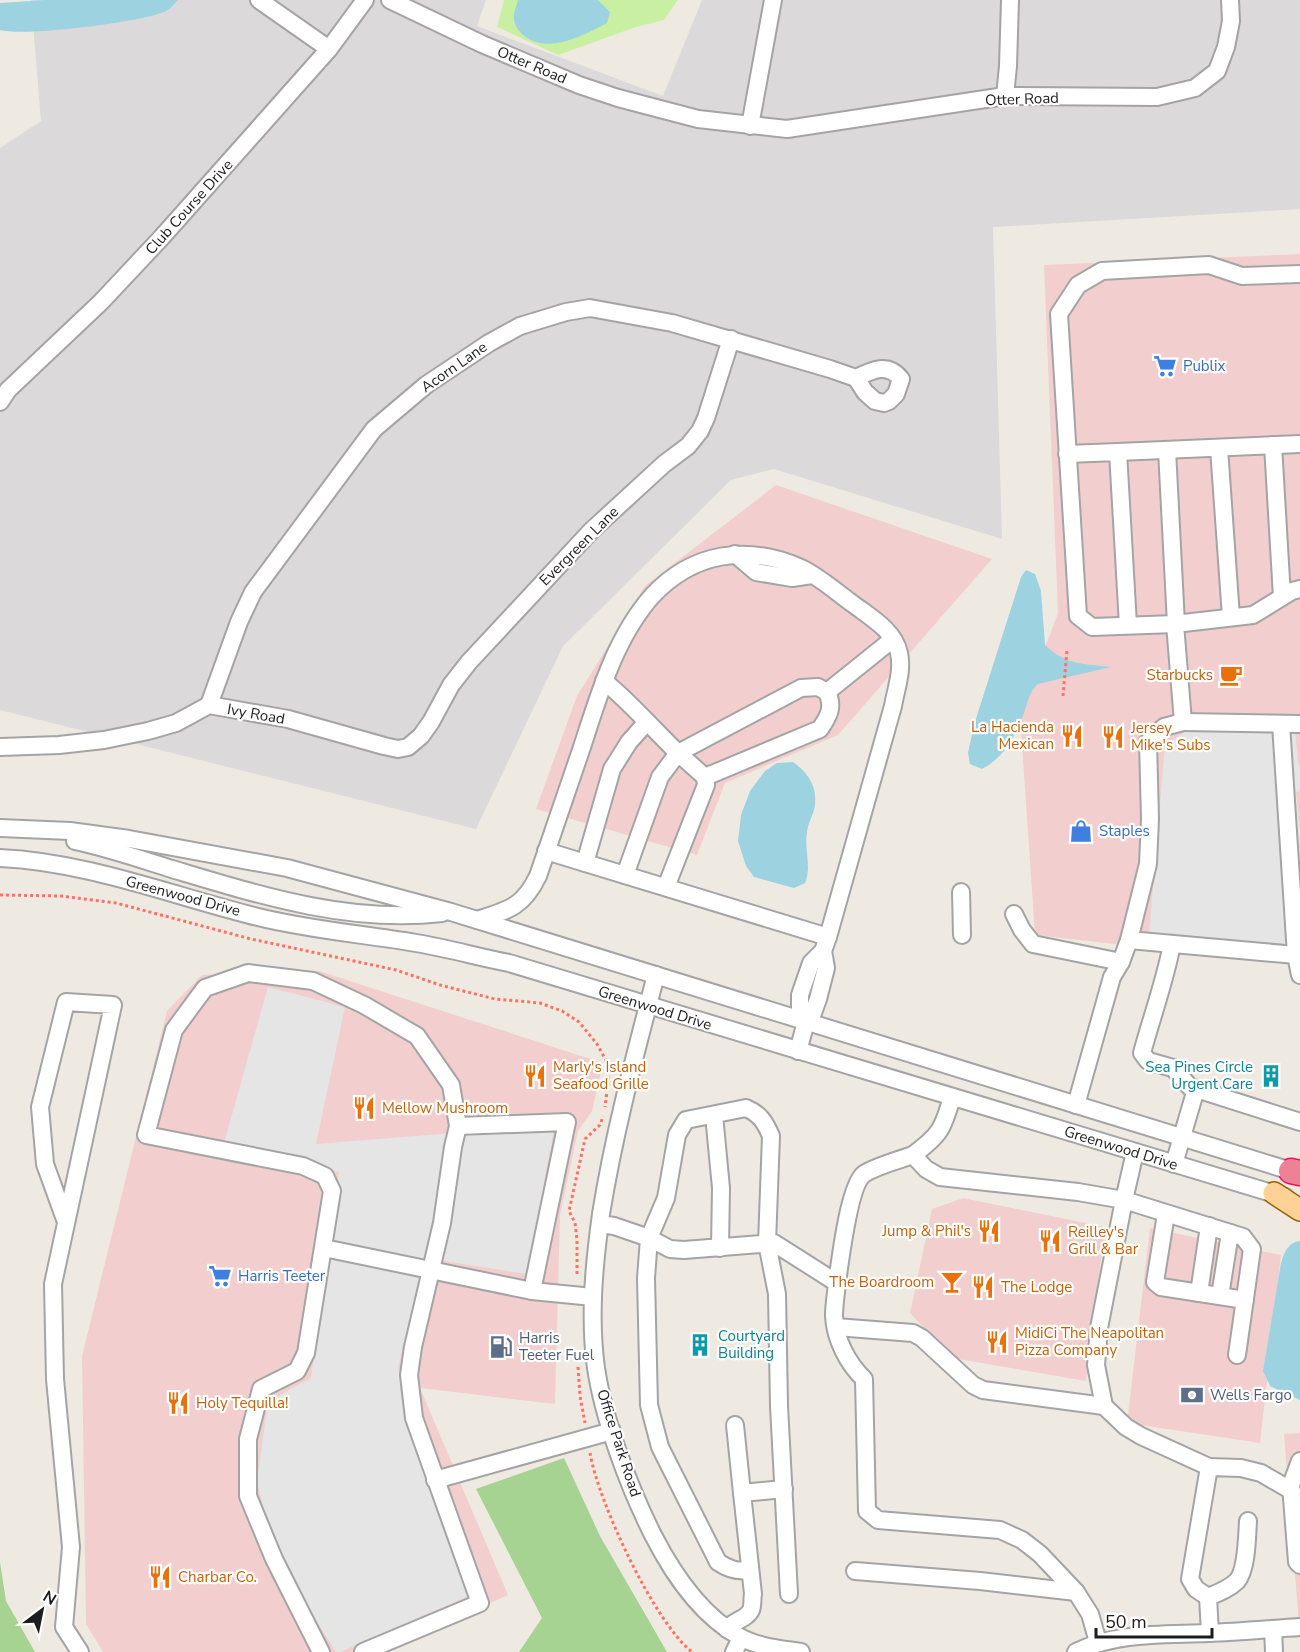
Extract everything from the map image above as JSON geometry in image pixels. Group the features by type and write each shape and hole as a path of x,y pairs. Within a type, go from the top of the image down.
{"main road":[{"path":"1274,1193 1300,1210"}],"street":[{"path":"259,0 329,49"},
{"name":"Club Course Drive","path":"3,391 101,302 162,237 329,49 364,0"},
{"name":"Otter Road","path":"390,0 482,44 579,85 698,119 788,129 1005,96 1157,97 1195,88 1216,71 1220,63 1231,21 1230,0"},
{"path":"750,126 773,0"},
{"path":"1005,96 1010,0"},
{"path":"1300,274 1242,276 1209,265 1102,271 1078,285 1059,314 1066,454 1078,616 1092,627 1176,624 1253,615 1300,589"},
{"name":"Acorn Lane","path":"209,705 238,622 253,592 374,429 426,385 489,343 520,326 590,308 672,323 856,378"},
{"name":"Evergreen Lane","path":"408,747 422,736 451,685 469,662 541,584 591,531 664,464 688,446 700,431 731,339"},
{"path":"1066,454 1300,444"},
{"path":"1273,446 1282,597"},
{"path":"1219,448 1231,617"},
{"path":"1167,450 1183,722"},
{"path":"1118,452 1128,626"},
{"path":"477,920 520,904 530,892 604,681 628,629 652,597 679,573 712,557 742,554 772,558 800,568 882,626 893,639 899,652 900,670 893,706 826,944 811,963 800,995 800,1009 806,1022 798,1051"},
{"path":"827,692 893,639"},
{"path":"604,681 629,702 646,723 705,777 706,785 666,888"},
{"path":"625,875 660,777 678,753 801,688 818,687 827,692 831,703 829,717 820,729 705,777"},
{"name":"Ivy Road","path":"0,747 59,745 126,735 176,723 209,705 288,719 398,749 408,747"},
{"path":"1077,1105 1112,977 1121,962 1129,940 1148,864 1150,819 1148,742 1164,727 1183,722 1300,724"},
{"path":"585,862 612,769 628,742 646,723"},
{"path":"1281,724 1296,955 1300,975"},
{"name":"Greenwood Drive","path":"0,828 70,831 129,839 287,868 451,912 1297,1173"},
{"name":"Greenwood Drive","path":"21,830 88,844 249,890 354,914 420,916 451,912"},
{"path":"546,851 666,888 826,944"},
{"name":"Greenwood Drive","path":"0,858 44,862 86,870 260,917 312,928 415,942 509,963 1300,1202"},
{"path":"961,892 962,935"},
{"path":"1014,914 1022,930 1033,944 1121,962"},
{"path":"1129,940 1296,955"},
{"path":"1172,944 1167,974 1159,992 1142,1053 1148,1061 1173,1068 1190,1087 1300,1122"},
{"path":"321,1652 252,1510 248,1496 248,1439 261,1389 297,1371 306,1353 332,1191 325,1176 303,1166 146,1135 174,1030 205,987 248,974 314,981 364,1005 417,1036 451,1085 458,1126 442,1223 413,1347 409,1374 414,1418 480,1603 363,1652"},
{"name":"Office Park Road","path":"656,975 616,1130 600,1224 592,1323 596,1368 612,1431 647,1523 664,1558 698,1603 734,1639 801,1652"},
{"path":"66,1222 45,1164 39,1107 66,1002 113,1005 53,1284 55,1367 71,1547 64,1627 80,1652"},
{"path":"1174,1164 1196,1089"},
{"path":"952,1097 939,1134 913,1155 864,1174 856,1183 843,1242 834,1318 840,1344 854,1370 864,1379 867,1511 878,1520 1000,1530 1022,1540 1040,1554 1076,1592 1090,1614 1098,1642"},
{"path":"750,1570 739,1572 718,1562 660,1447 649,1405 646,1278 649,1238 666,1198 677,1135 686,1120 746,1108 756,1112 765,1122 771,1136 767,1244 777,1294 779,1406 789,1594"},
{"path":"714,1115 721,1188 720,1248"},
{"path":"458,1126 567,1122 532,1291"},
{"path":"1135,1152 1099,1328 1096,1365 1104,1406 1126,1427 1141,1436 1209,1467 1241,1468 1261,1473 1292,1491"},
{"path":"913,1155 926,1169 940,1177 1078,1192 1124,1200 1243,1237 1252,1249 1237,1355"},
{"path":"1166,1214 1155,1282 1161,1287 1245,1300"},
{"path":"600,1224 614,1226 649,1238 670,1249 720,1248 774,1243 837,1283"},
{"path":"1199,1293 1209,1226"},
{"path":"1220,1296 1230,1233"},
{"path":"324,1248 532,1291 593,1297"},
{"path":"836,1327 913,1333 922,1338 973,1385 983,1390 1104,1406"},
{"path":"734,1639 732,1623 744,1617 751,1610 753,1594 735,1425"},
{"path":"435,1480 612,1431"},
{"path":"1300,1461 1291,1485 1297,1562 1300,1565"},
{"path":"1209,1467 1190,1579 1196,1589 1208,1598 1210,1633"},
{"path":"742,1493 783,1489"},
{"path":"1208,1598 1238,1580 1244,1565 1248,1521"},
{"path":"855,1571 980,1581 1076,1592"},
{"path":"1076,1652 1098,1642 1124,1636 1148,1644 1210,1633 1273,1629 1300,1630"},
{"path":"1273,1629 1274,1652"}],"path":[{"path":"1062,696 1066,650"},
{"path":"0,895 61,896 116,903 251,939 396,970 466,992 495,999 540,1003 562,1011 579,1022 597,1044 608,1064 609,1083 600,1125"}],"shaded area":[{"path":"31,0 486,0 477,26 663,96 702,0 1300,0 1300,209 993,227 1002,539 774,469 731,480 563,646 476,829 0,710 0,148 41,121"},
{"path":"1300,254 1300,965 1035,935 1020,715 1058,613 1044,265"},
{"path":"776,485 992,559 838,735 725,783 697,855 536,809 577,696 645,586"},
{"path":"1204,720 1295,730 1298,764 1300,765 1300,791 1296,792 1300,829 1300,948 1149,935 1165,745"},
{"path":"319,971 603,1063 592,1111 578,1131 560,1215 555,1404 420,1388 508,1595 381,1652 103,1652 86,1624 82,1356 167,1011 202,975"},
{"path":"268,987 345,1007 316,1144 555,1125 527,1274 425,1258 398,1367 476,1593 340,1652 336,1652 275,1556 257,1481 268,1402 311,1378 339,1172 224,1143"},
{"path":"963,1198 1105,1227 1086,1381 952,1358 910,1313 932,1209"},
{"path":"1150,1228 1281,1255 1260,1443 1127,1423"},
{"path":"1300,1433 1300,1638 1284,1434"}],"green space":[{"path":"504,0 678,0 664,20 636,27 558,55 497,27"},
{"path":"564,1458 600,1536 667,1652 519,1652 542,1618 476,1489"},
{"path":"0,1562 6,1601 35,1652 0,1652"}],"water":[{"path":"46,0 178,0 166,11 132,20 32,32 0,30 0,3"},
{"path":"518,0 598,0 610,12 607,23 598,28 567,41 546,44 527,38 520,32 514,22"},
{"path":"1026,570 1035,574 1041,591 1045,645 1068,660 1111,667 1038,684 1031,694 1013,738 997,758 982,769 970,764 968,753 974,725 1021,577"},
{"path":"793,762 808,776 815,795 814,810 807,832 807,877 805,883 794,888 754,877 746,866 738,841 741,815 750,791 765,771 777,763"},
{"path":"1300,1241 1300,1400 1270,1386 1263,1371 1281,1263 1290,1246"}],"place":[{"name":"Publix","path":"1165,366"},
{"name":"Starbucks","path":"1231,675"},
{"name":"La Hacienda Mexican","path":"1072,736"},
{"name":"Jersey Mike's Subs","path":"1113,737"},
{"name":"Staples","path":"1081,831"},
{"name":"Marly's Island Seafood Grille","path":"535,1076"},
{"name":"Sea Pines Circle Urgent Care","path":"1271,1076"},
{"name":"Mellow Mushroom","path":"364,1108"},
{"name":"Jump & Phil's","path":"989,1231"},
{"name":"Reilley's Grill & Bar","path":"1050,1241"},
{"name":"Harris Teeter","path":"220,1276"},
{"name":"The Boardroom","path":"952,1282"},
{"name":"The Lodge","path":"983,1287"},
{"name":"MidiCi The Neapolitan Pizza Company","path":"997,1342"},
{"name":"Courtyard Building","path":"700,1345"},
{"name":"Harris Teeter Fuel","path":"501,1347"},
{"name":"Wells Fargo","path":"1192,1395"},
{"name":"Holy Tequilla!","path":"178,1403"},
{"name":"Charbar Co.","path":"160,1577"}]}
